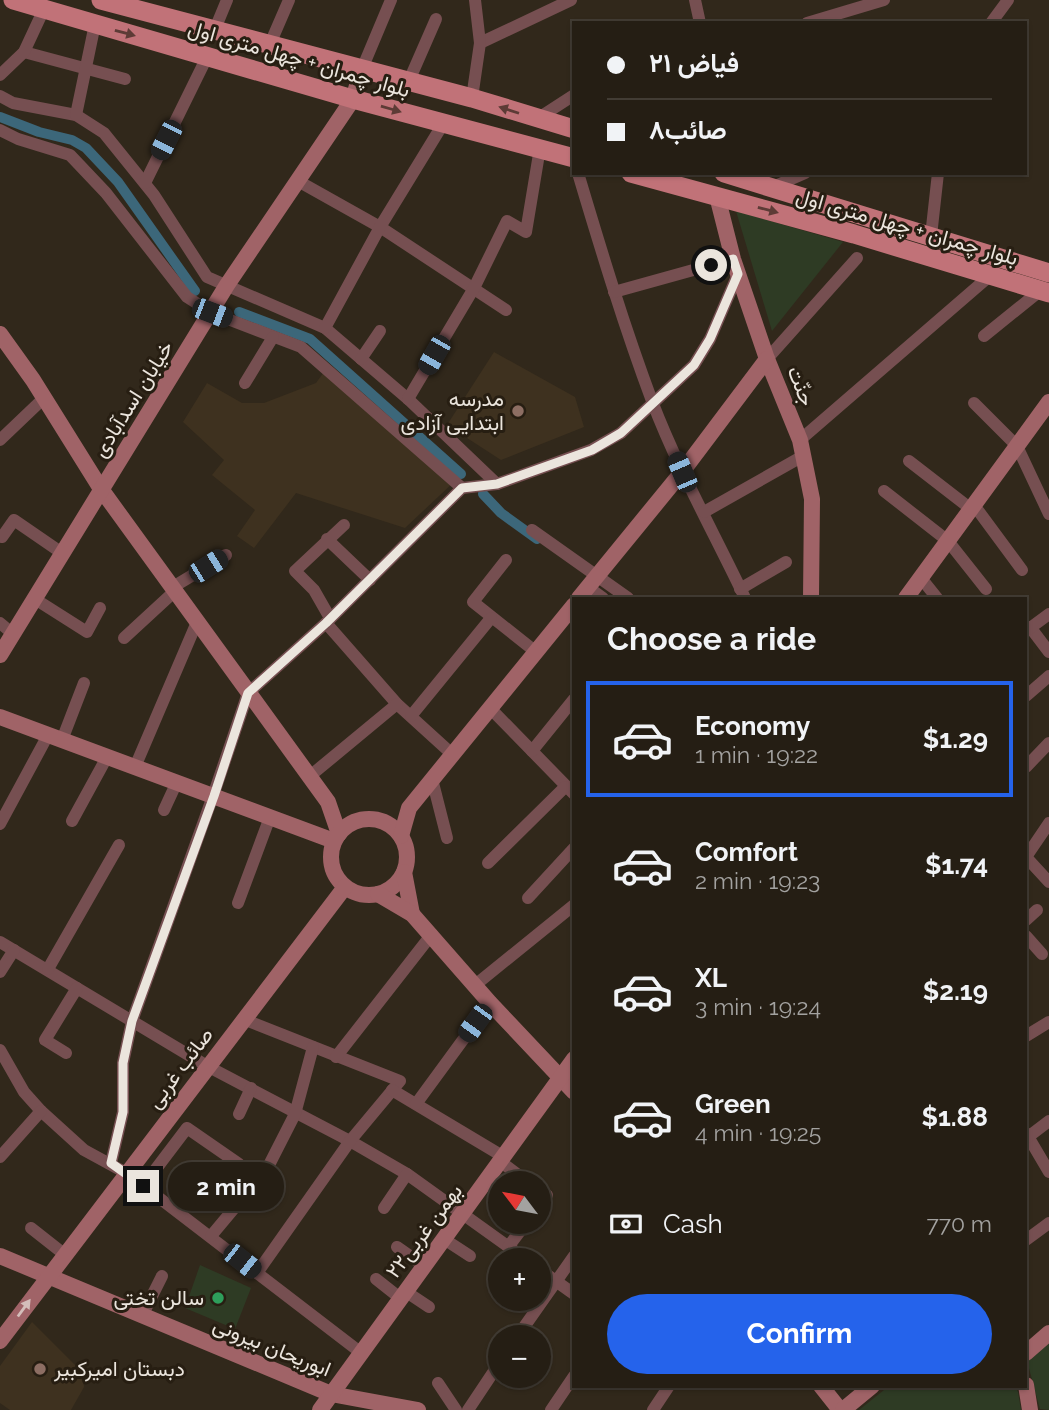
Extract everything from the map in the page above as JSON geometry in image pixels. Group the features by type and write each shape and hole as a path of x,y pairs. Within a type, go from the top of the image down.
{"main road":[{"name":"بلوار چمران + چهل متری اول","path":"13,0 353,99 572,158"},
{"name":"بلوار چمران + چهل متری اول","path":"112,1 408,83 472,98 572,128"},
{"name":"بلوار چمران + چهل متری اول","path":"638,175 992,274 1046,285"},
{"name":"بلوار چمران + چهل متری اول","path":"732,175 931,236 1046,285"}],"street":[{"path":"215,29 227,0"},
{"path":"270,44 289,0"},
{"path":"362,69 391,0"},
{"path":"472,98 480,43 475,0"},
{"path":"480,43 570,0"},
{"path":"695,0 695,20"},
{"path":"814,21 884,0"},
{"path":"993,21 1009,0"},
{"path":"0,75 24,52 44,9"},
{"path":"408,83 436,19"},
{"path":"76,116 95,24"},
{"path":"24,52 125,79"},
{"path":"145,183 208,55"},
{"name":"خیابان اسدآبادی","path":"0,655 227,285 353,99 362,69"},
{"path":"0,96 13,103 76,116 104,133 145,183 207,277 325,328 408,399 497,484"},
{"path":"537,119 572,96"},
{"path":"325,328 380,227 443,124"},
{"path":"0,130 18,139 70,155 106,193 187,297 212,313 300,347 462,488"},
{"path":"408,399 474,288 507,221 526,232 540,148"},
{"path":"579,175 614,292 652,403 682,472 742,594 786,562"},
{"path":"773,187 800,175"},
{"path":"931,236 938,175"},
{"path":"298,181 380,227 506,310"},
{"name":"جنّت","path":"717,196 736,267 767,359 802,448 812,499 811,597"},
{"path":"588,587 682,472 767,359 857,258"},
{"path":"614,292 736,267"},
{"path":"111,1163 123,1112 123,1063 132,1021 214,796 248,693 328,621 462,488 497,484 592,450 621,433 694,365 710,339 736,267"},
{"path":"704,512 802,448 992,274"},
{"path":"985,336 1046,285"},
{"path":"361,359 380,331"},
{"path":"0,334 101,489 248,693 328,802 355,821"},
{"path":"245,383 273,337"},
{"path":"0,440 44,398"},
{"path":"907,597 1049,402"},
{"path":"974,403 1017,446 1049,514"},
{"path":"81,457 87,489 86,514"},
{"path":"909,461 973,507 1022,570"},
{"path":"117,464 115,480 118,513"},
{"path":"884,491 948,541 986,589"},
{"path":"2,537 14,520 62,553"},
{"path":"344,525 295,571 314,590 328,621 397,704 452,754"},
{"path":"532,530 588,587 624,597"},
{"path":"327,539 370,580"},
{"path":"124,638 174,589 226,555"},
{"path":"506,560 472,602 536,652"},
{"path":"922,578 936,597"},
{"path":"35,599 87,632 100,608"},
{"path":"401,836 409,808 572,607"},
{"path":"1049,614 1028,629 1049,652"},
{"path":"411,716 491,618"},
{"path":"135,767 197,622"},
{"path":"0,623 13,634"},
{"path":"1027,694 1049,676"},
{"path":"0,824 55,738 85,683"},
{"path":"532,751 572,701"},
{"path":"310,776 397,704"},
{"path":"488,863 570,790 490,708"},
{"path":"0,717 270,817 336,838"},
{"path":"1027,766 1049,743"},
{"path":"72,821 107,757"},
{"path":"432,779 447,838"},
{"path":"164,810 176,783"},
{"path":"328,802 336,838"},
{"path":"382,821 409,808"},
{"path":"238,903 270,817"},
{"path":"355,821 382,821 393,827 401,836 407,860 404,872 398,882 378,894 355,893 345,887 333,871 331,851 336,838 355,821"},
{"path":"1027,856 1049,823"},
{"path":"48,969 119,845"},
{"path":"528,898 572,850"},
{"path":"1027,858 1049,882"},
{"path":"404,872 412,914"},
{"name":"صائب غربی","path":"0,1340 345,887"},
{"path":"378,894 412,914 432,934 474,986 572,1090"},
{"path":"474,986 572,907"},
{"path":"1027,919 1037,910"},
{"path":"336,1057 432,934"},
{"path":"1027,937 1042,954"},
{"path":"0,942 207,1066 407,1174 508,1247 518,1234"},
{"path":"0,971 14,950"},
{"path":"66,1053 45,1040 77,988"},
{"path":"416,1104 490,1003"},
{"path":"243,1019 396,1085 416,1104 515,1171"},
{"path":"1027,1034 1049,1022"},
{"path":"211,1236 267,1169 295,1114 313,1048"},
{"path":"0,1050 6,1073 41,1111 84,1150 128,1174 360,1352"},
{"name":"۲۲بهمن غربی","path":"320,1410 572,1062"},
{"path":"257,1273 350,1141 396,1085"},
{"path":"239,1114 251,1088"},
{"path":"0,1157 41,1111"},
{"path":"1049,1121 1028,1142 1049,1172"},
{"path":"143,1186 187,1128 239,1164"},
{"path":"384,1208 407,1174"},
{"path":"1027,1239 1049,1223"},
{"path":"32,1228 64,1254"},
{"path":"444,1239 470,1256"},
{"path":"397,1247 424,1266"},
{"name":"ابوریحان بیرونی","path":"0,1255 331,1394 418,1410"},
{"path":"525,1325 572,1259"},
{"path":"142,1316 162,1276"},
{"path":"551,1277 572,1293"},
{"path":"376,1279 429,1307"},
{"path":"1027,1352 1049,1333"},
{"path":"551,1410 572,1379"},
{"path":"468,1410 488,1380"},
{"path":"438,1383 456,1410"},
{"path":"653,1410 668,1388"},
{"path":"823,1388 842,1410 870,1388"},
{"path":"1026,1388 1030,1410"}],"shaded area":[{"name":"مدرسه ابتدایی آزادی","path":"494,352 575,397 584,427 501,460 447,425"},
{"path":"329,365 455,481 405,528 296,493 254,548 237,536 255,510 212,475 224,460 183,422 207,383 242,403 264,403 316,383"},
{"name":"دبستان امیرکبیر","path":"32,1322 82,1372 84,1387 71,1410 10,1410 0,1403 0,1366"}],"green space":[{"path":"736,211 843,242 772,331"},
{"name":"سالن تختی","path":"200,1265 251,1288 235,1329 185,1308"},
{"path":"1049,1342 1049,1410 1040,1409 1027,1361"},
{"path":"886,1388 1016,1388 1021,1410 859,1410"}],"waterway":[{"path":"0,117 39,132 72,140 86,148 118,182 195,291"},
{"path":"239,312 310,339 461,474"},
{"path":"483,494 501,513 537,539"}],"place":[{"name":"مدرسه ابتدایی آزادی","path":"518,411"},
{"name":"سالن تختی","path":"218,1298"},
{"name":"دبستان امیرکبیر","path":"40,1369"}],"route":[{"path":"143,1186 111,1163 123,1112 123,1063 132,1021 214,796 248,693 326,623 462,488 497,484 592,450 621,433 694,365 710,339 738,274 733,259 711,265"}]}
